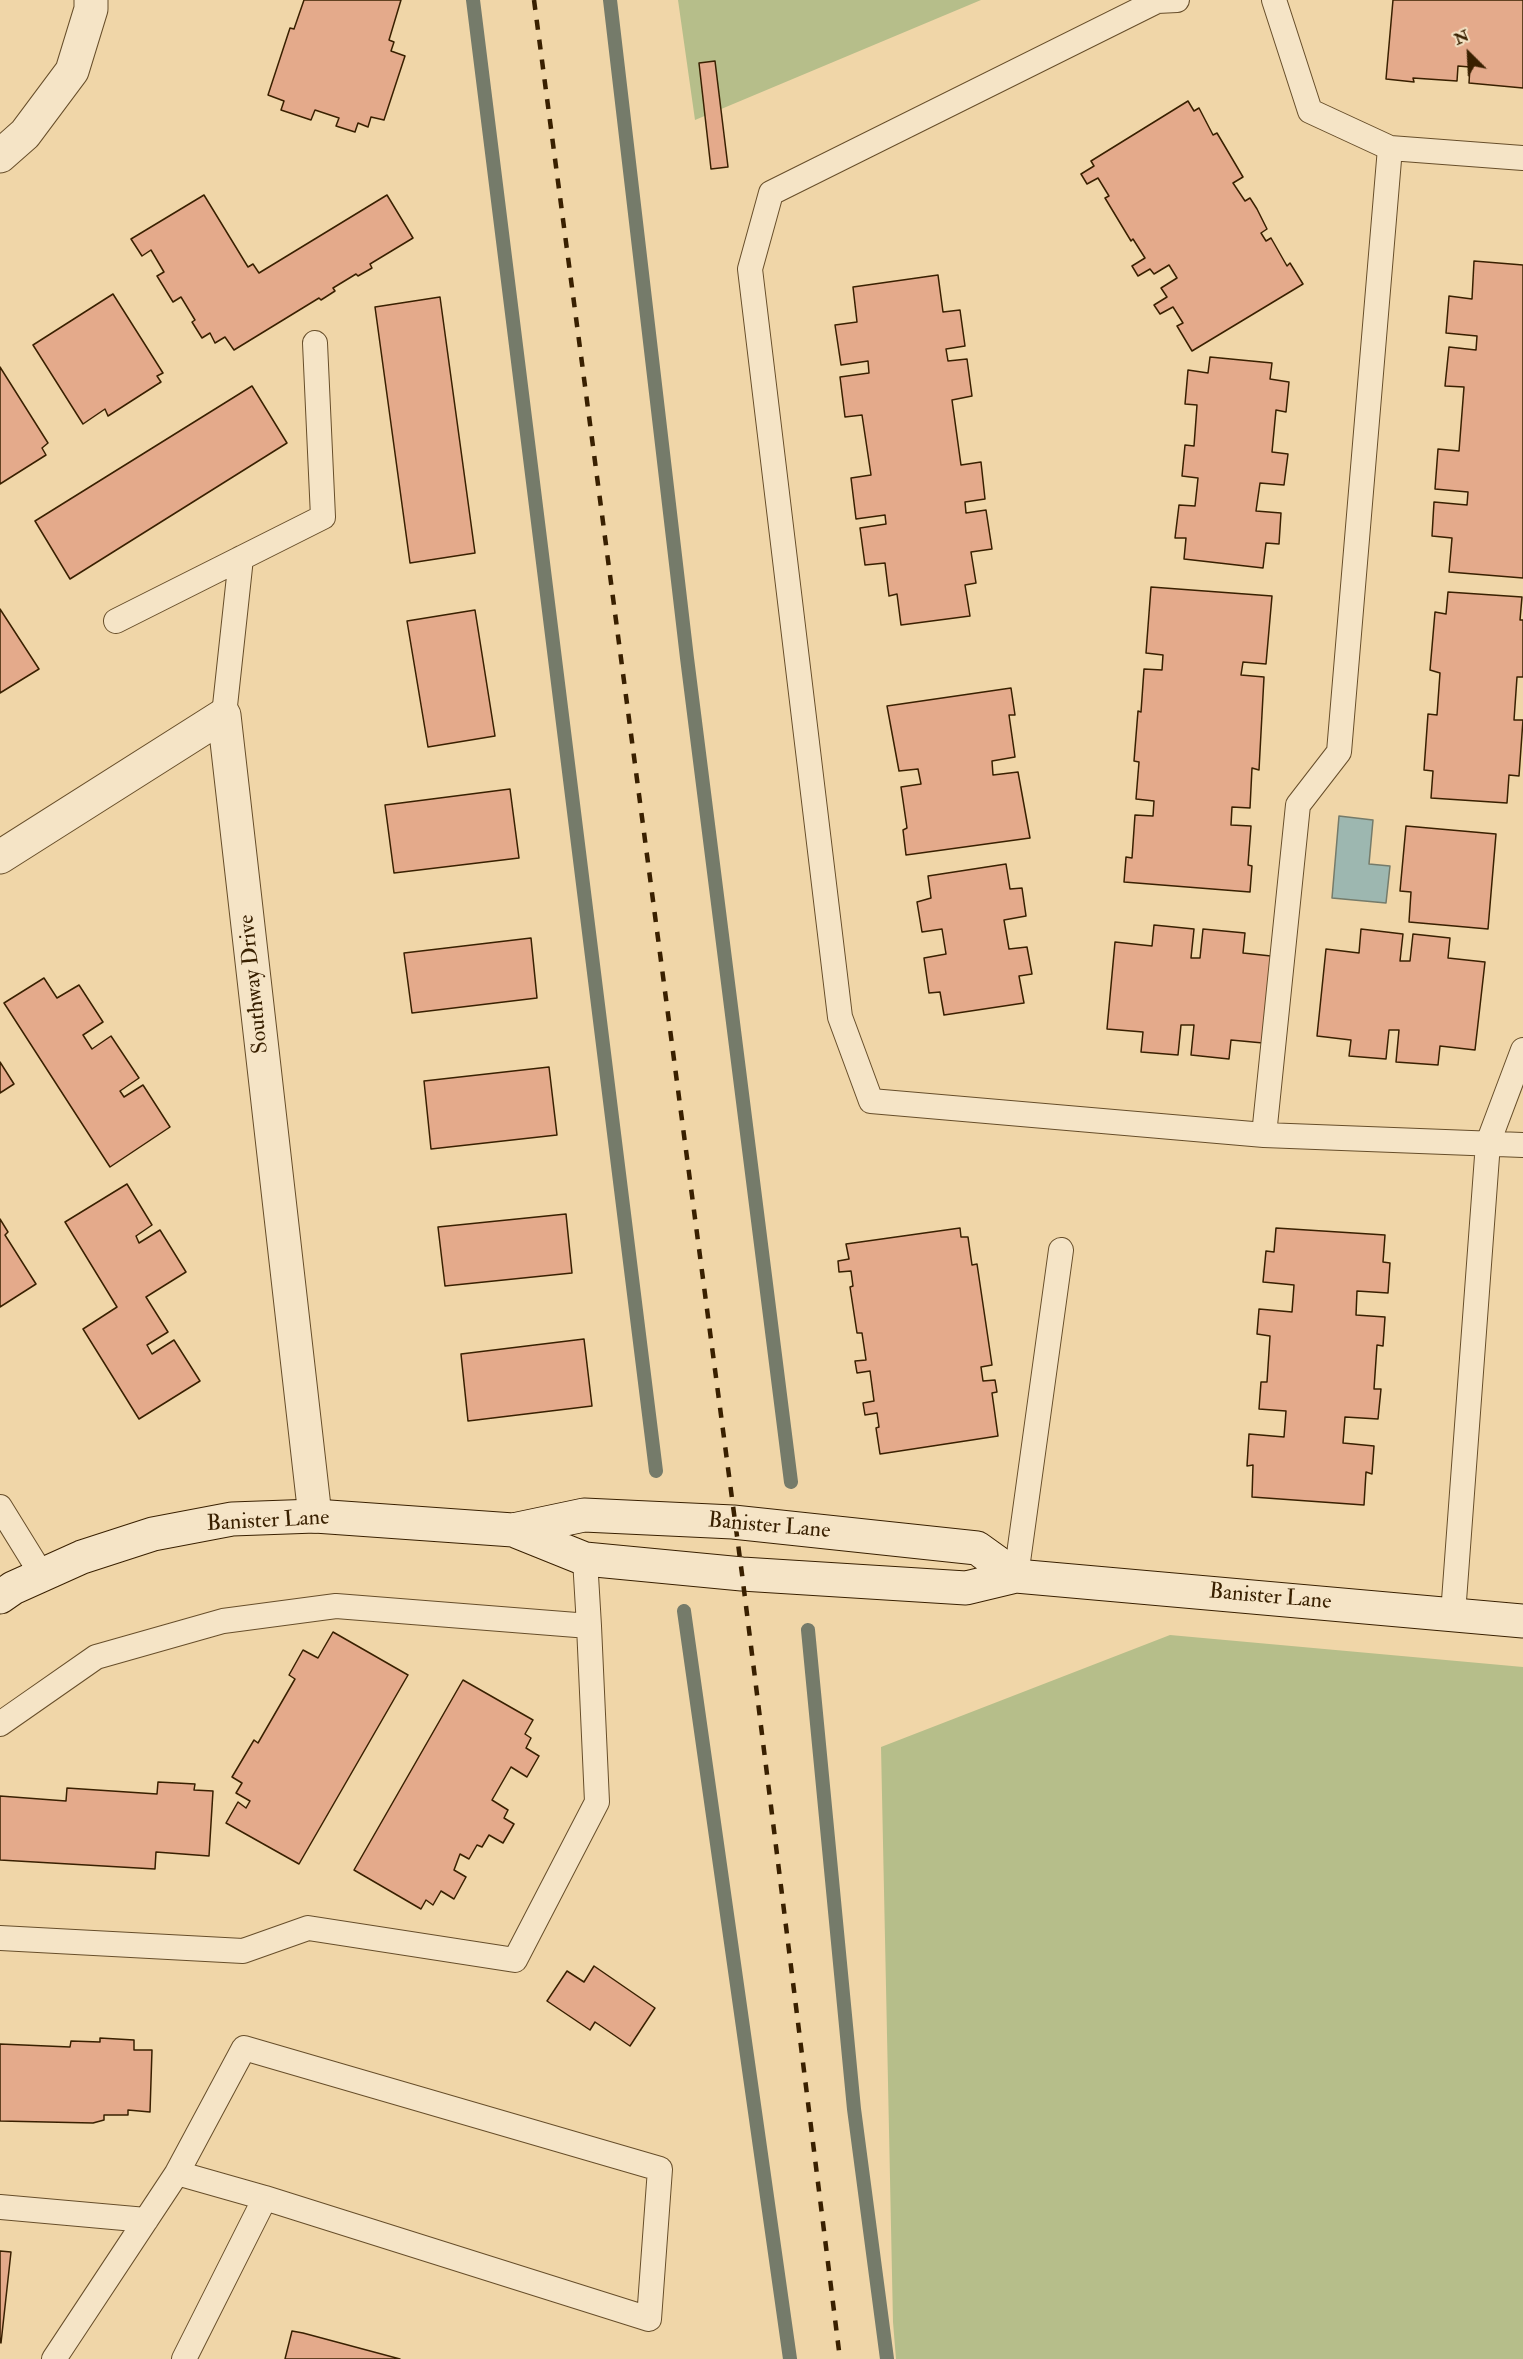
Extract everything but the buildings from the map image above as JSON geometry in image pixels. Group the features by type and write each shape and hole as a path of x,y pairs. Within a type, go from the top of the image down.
{"street":[{"path":"0,156 25,134 72,71 91,9 91,0"},
{"path":"0,856 224,715"},
{"name":"Southway Drive","path":"224,715 315,1516"},
{"name":"Banister Lane","path":"0,1596 82,1557 153,1534 232,1519 315,1516 513,1530 584,1515 733,1522 977,1548 1016,1576"},
{"name":"Banister Lane","path":"513,1530 585,1559 742,1574 966,1588 1016,1576 1523,1621"}],"lane":[{"path":"1177,0 1157,1 771,193 750,268 840,1017 871,1101 1264,1135 1523,1145"},
{"path":"1274,0 1310,111 1390,148 1523,158"},
{"path":"1264,1135 1298,804 1339,752 1390,148"},
{"path":"116,621 323,517 315,343"},
{"path":"224,715 242,558"},
{"path":"1453,1614 1488,1143 1523,1050"},
{"path":"1016,1576 1061,1250"},
{"path":"0,1508 42,1575"},
{"path":"0,1938 243,1951 308,1928 515,1960 597,1802 585,1559"},
{"path":"0,1724 96,1658 222,1621 336,1606 589,1626"},
{"path":"54,2359 177,2173 244,2048 660,2169 649,2319 265,2198 177,2173"},
{"path":"184,2359 265,2198"},
{"path":"0,2207 146,2220"}],"green space":[{"path":"678,0 981,0 695,120"},
{"path":"1170,1635 1523,1667 1523,2359 896,2359 893,2322 881,1747"}],"water":[{"path":"1339,816 1373,820 1369,864 1390,866 1386,903 1332,898"}],"waterway":[{"path":"473,0 656,1471"},
{"path":"610,0 687,658 791,1482"},
{"path":"684,1611 790,2359"},
{"path":"808,1630 854,2109 887,2359"}],"railway":[{"path":"534,0 742,1574 840,2359"}]}
